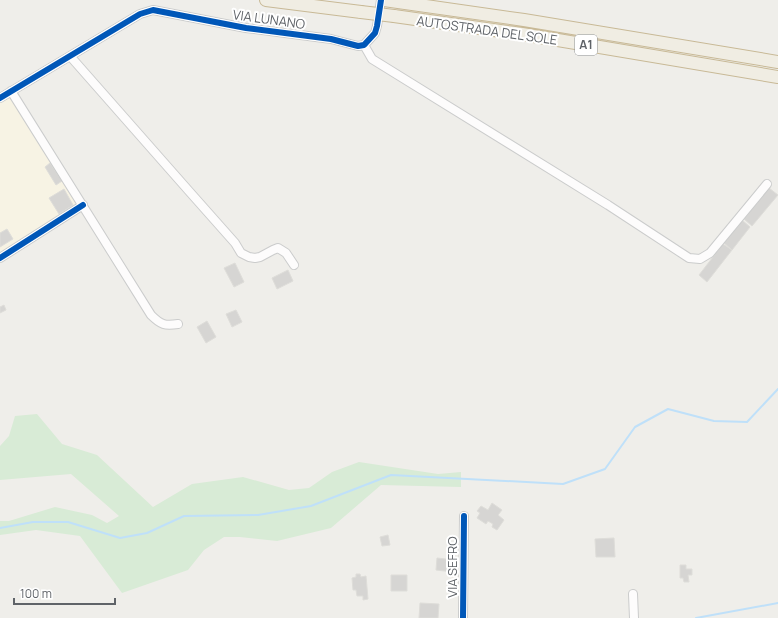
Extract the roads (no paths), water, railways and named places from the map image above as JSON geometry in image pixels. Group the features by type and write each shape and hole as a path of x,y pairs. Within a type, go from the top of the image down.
{"highway":[{"name":"AUTOSTRADA DEL SOLE","path":"266,0 522,34 778,77"},
{"name":"AUTOSTRADA DEL SOLE","path":"390,1 532,22 778,62"}],"street":[{"path":"381,0 377,26 370,39 364,45 372,59 608,205 689,258 700,259 710,253 767,184"},
{"name":"VIA LUNANO","path":"0,98 140,14 153,10 246,28 331,39 358,46 364,45"},
{"path":"70,56 235,243 241,253 249,258 255,258 278,248 286,253 294,265"},
{"path":"11,92 151,315 162,324 168,326 178,324"},
{"path":"0,258 83,205"},
{"name":"VIA SEFRO","path":"463,618 464,516"},
{"path":"633,594 634,618"}],"waterway":[{"path":"0,528 33,522 68,522 120,538 147,533 184,516 258,515 311,506 391,475 563,484 605,469 635,427 668,409 714,421 747,422 778,389"},
{"path":"696,618 778,603"}]}
